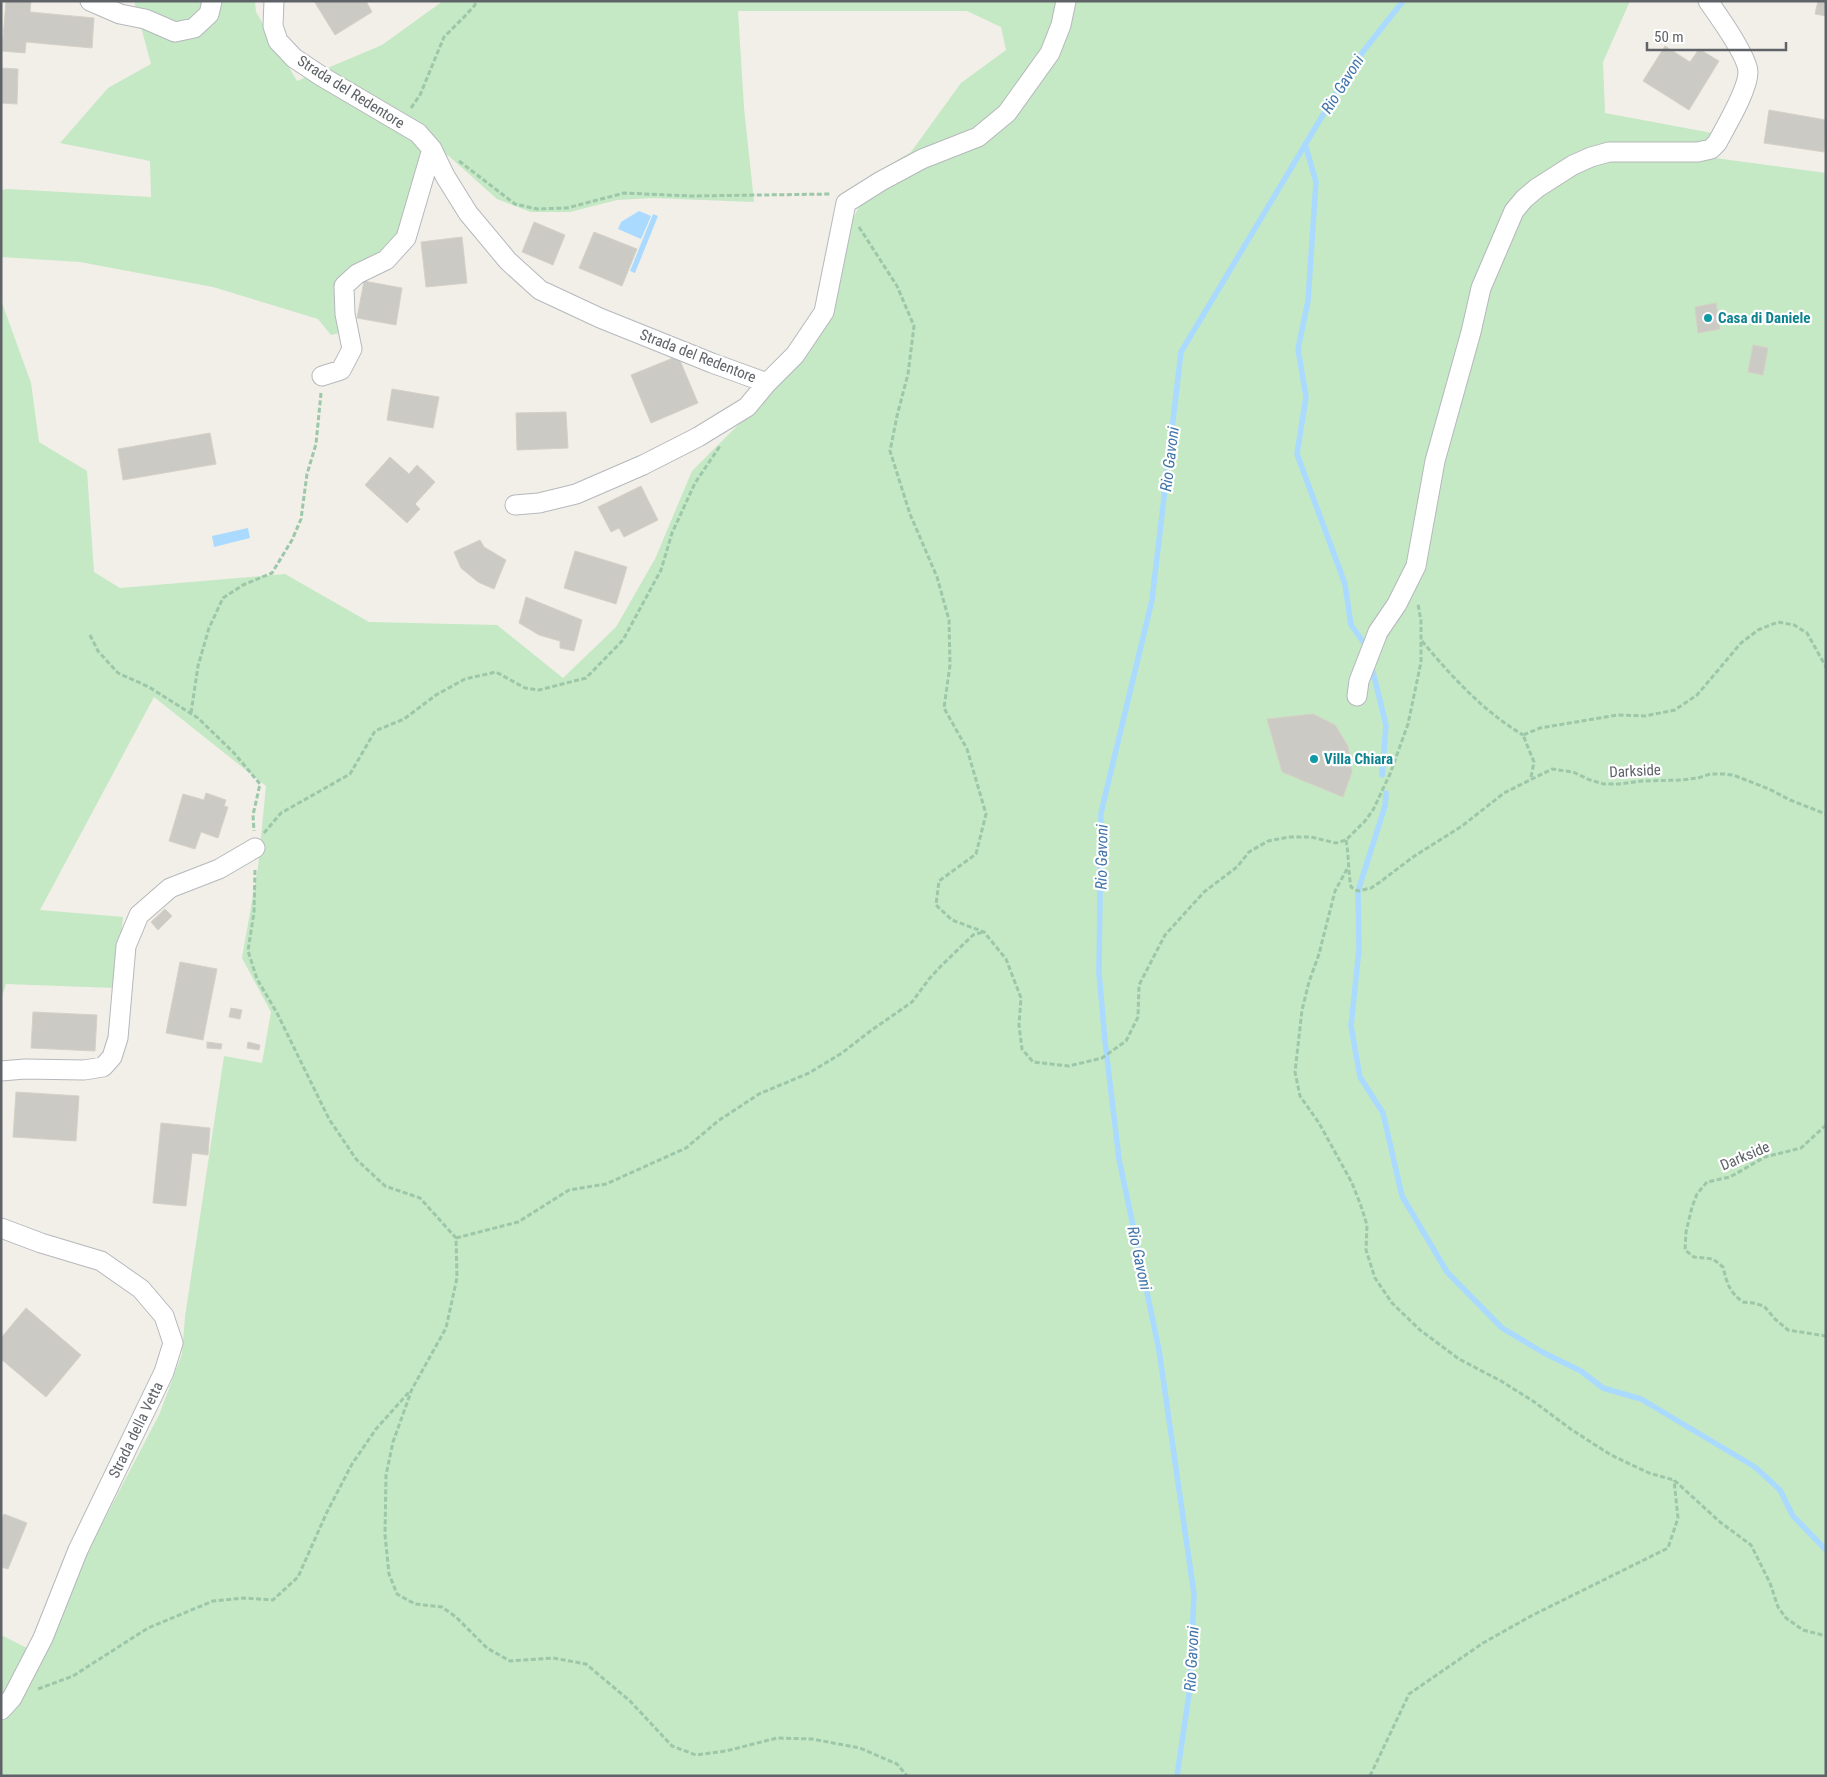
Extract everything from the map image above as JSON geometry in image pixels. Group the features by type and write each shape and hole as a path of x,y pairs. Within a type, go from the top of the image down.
{"street":[{"path":"90,1 120,14 146,19 175,32 194,28 209,14 212,1"},
{"name":"Strada del Redentore","path":"274,1 273,26 278,41 294,58 418,132 432,149 445,176 468,213 508,260 540,290 600,318 767,383 795,355 824,312 846,204"},
{"path":"846,204 881,181 922,159 978,136 1007,114 1050,53 1061,25 1066,1"},
{"path":"1357,696 1359,681 1378,632 1397,604 1416,566 1435,461 1471,332 1484,277 1514,211 1537,188 1573,165 1591,157 1609,152 1698,152 1711,149 1717,143 1747,82 1748,70 1724,23 1708,1"},
{"path":"322,376 341,370 352,349 345,314 344,286 357,274 386,260 406,238 432,149"},
{"path":"515,505 539,503 576,494 643,465 698,437 747,407 767,383"},
{"path":"1,1071 25,1069 84,1070 103,1067 112,1057 118,1038 126,946 139,915 170,888 219,869 255,848"},
{"name":"Strada della Vetta","path":"1,1228 41,1243 101,1261 141,1289 164,1316 173,1343 164,1372 78,1550 43,1638 7,1704"}],"path":[{"path":"395,120 393,116 395,114 406,116 420,94 444,37 475,5 476,1"},
{"path":"455,157 515,204 537,209 567,208 624,193 691,196 837,194 846,204 897,286 914,326 908,374 896,416 890,451 910,514 938,577 949,620 950,665 944,708 967,749 986,814 976,854 939,881 936,905 952,920 984,932 1006,959 1021,998 1019,1025 1022,1049 1034,1062 1069,1066 1102,1058 1126,1041 1138,1017 1138,984 1166,935 1204,892 1237,867 1249,852 1268,841 1290,837 1311,837 1336,842 1346,840 1356,832 1373,810 1402,745 1408,724 1420,671 1422,640 1421,620 1416,598"},
{"path":"191,713 198,666 209,628 223,598 243,586 272,573 289,546 301,519 307,474 316,444 322,376"},
{"path":"255,848 266,828 282,813 350,774 375,731 404,718 436,695 465,679 496,672 525,688 539,690 586,678 623,640 661,570 672,533 695,483 720,445"},
{"path":"1523,735 1540,728 1617,715 1645,716 1674,710 1697,695 1741,643 1758,630 1778,622 1794,625 1807,633 1826,667"},
{"path":"90,635 98,651 118,673 149,688 191,713 234,753 260,784 253,815 255,848 254,912 248,950 257,979 277,1013 329,1119 356,1159 385,1186 420,1198 456,1238 457,1278 446,1328 412,1389 393,1442 386,1475 386,1535 389,1574 397,1594 415,1604 442,1608 456,1617 487,1648 510,1660 553,1658 586,1664 630,1701 672,1746 696,1755 726,1751 777,1738 812,1739 860,1748 897,1764 907,1776"},
{"path":"1422,640 1450,674 1501,722 1523,735 1534,762 1531,778"},
{"name":"Darkside","path":"1347,869 1351,887 1358,892 1371,888 1413,857 1462,826 1504,793 1552,769 1573,772 1604,784 1619,784 1642,780 1681,780 1710,774 1733,775 1826,814"},
{"path":"1346,840 1349,858 1347,869 1335,892 1319,954 1309,982 1302,1010 1295,1072 1300,1096 1319,1123 1352,1183 1361,1206 1367,1226 1366,1250 1375,1278 1392,1303 1420,1330 1459,1359 1533,1401 1572,1430 1611,1455 1649,1473 1674,1480 1720,1522 1751,1545 1770,1583 1778,1606 1786,1618 1803,1630 1826,1636"},
{"path":"456,1238 518,1222 569,1190 606,1184 686,1148 718,1121 760,1094 809,1073 842,1053 912,1002 942,965 973,935 984,932"},
{"name":"Darkside","path":"1826,1124 1801,1148 1765,1157 1730,1177 1707,1182 1697,1194 1692,1207 1686,1232 1685,1250 1694,1257 1712,1259 1723,1267 1728,1286 1743,1302 1764,1306 1788,1330 1826,1336"},
{"path":"7,1704 73,1676 148,1628 213,1601 244,1598 273,1600 298,1577 327,1512 352,1464 376,1429 412,1389"},
{"path":"1370,1776 1408,1694 1483,1643 1515,1625 1668,1548 1678,1518 1674,1480"}],"green space":[{"path":"134,1 255,1 256,12 297,81 382,45 443,1 1630,1 1603,62 1605,113 1712,133 1715,158 1826,173 1826,1776 1,1776 1,1635 45,1657 81,1564 159,1415 182,1354 185,1317 224,1056 262,1063 271,1012 242,958 258,867 266,786 154,697 40,910 123,917 116,988 6,984 1,999 1,300 31,383 39,442 87,471 94,572 120,588 285,574 369,622 497,625 563,678 616,627 655,559 692,471 785,378 829,322 849,226 859,207 849,189 911,152 961,83 1006,50 1001,27 967,11 738,11 744,108 754,202 652,198 617,200 570,212 531,212 497,199 450,157 438,149 425,157 406,218 392,244 352,271 343,332 331,335 318,319 213,287 80,262 1,257 1,190 151,197 150,161 60,143 108,88 151,64"}],"water":[{"path":"639,211 651,216 641,239 618,229 621,222"},
{"path":"653,214 658,216 635,273 630,271"},
{"path":"248,528 250,538 214,547 212,536"}],"building":[{"path":"6,1 31,1 30,12 94,18 92,48 26,42 25,53 2,51"},
{"path":"314,1 366,1 372,12 335,35"},
{"path":"1818,1 1826,1 1826,16 1815,14"},
{"path":"1665,46 1690,62 1699,49 1719,61 1689,110 1643,81"},
{"path":"1,68 18,69 17,104 1,103"},
{"path":"1769,110 1826,120 1824,152 1764,143"},
{"path":"534,222 565,235 553,265 522,252"},
{"path":"594,232 637,249 622,286 579,268"},
{"path":"462,237 467,283 426,287 421,242"},
{"path":"364,281 402,288 396,325 357,318"},
{"name":"Casa di Daniele","path":"1716,303 1720,329 1698,333 1695,307"},
{"path":"1753,345 1768,348 1763,375 1748,372"},
{"path":"678,356 698,403 651,423 631,375"},
{"path":"392,389 439,397 433,428 387,420"},
{"path":"566,412 568,448 517,450 516,413"},
{"path":"210,433 216,464 123,480 118,449"},
{"path":"390,457 409,474 417,465 435,482 415,504 420,509 407,523 365,485"},
{"path":"641,486 658,520 624,537 619,528 611,532 598,507"},
{"path":"480,540 484,547 506,560 494,589 478,582 461,568 454,552"},
{"path":"575,551 627,567 616,604 564,588"},
{"path":"526,597 582,620 574,651 560,648 560,641 539,635 519,623"},
{"name":"Villa Chiara","path":"1313,714 1335,725 1348,746 1352,772 1343,797 1282,772 1267,719"},
{"path":"206,793 226,800 224,806 228,807 218,838 201,832 195,849 169,841 183,794 204,800"},
{"path":"165,909 172,916 158,930 151,922"},
{"path":"180,962 217,969 203,1040 166,1033"},
{"path":"231,1008 242,1010 240,1019 229,1017"},
{"path":"33,1012 97,1015 95,1051 31,1048"},
{"path":"207,1042 222,1044 221,1049 207,1048"},
{"path":"248,1042 260,1045 259,1050 247,1048"},
{"path":"16,1092 79,1096 76,1141 13,1137"},
{"path":"161,1123 210,1128 208,1155 192,1153 186,1206 153,1203"},
{"path":"26,1308 81,1355 46,1397 1,1359 1,1338"},
{"path":"4,1514 27,1523 8,1569 1,1567 1,1520"}],"waterway":[{"name":"Rio Gavoni","path":"1177,1776 1190,1687 1194,1594 1159,1350 1119,1159 1099,973 1101,813 1152,600 1181,352 1354,63 1403,1"},
{"path":"1305,144 1316,182 1308,301 1298,349 1306,397 1297,454 1345,584 1351,625 1367,647"},
{"path":"1371,664 1386,725 1382,775"},
{"path":"1386,793 1385,806 1358,891 1359,949 1351,1026 1360,1077 1383,1113 1402,1196 1447,1272 1502,1328 1544,1353 1581,1371 1603,1388 1641,1399 1755,1467 1780,1490 1793,1516 1826,1550"}],"place":[{"name":"Casa di Daniele","path":"1708,318"},
{"name":"Villa Chiara","path":"1314,759"}]}
